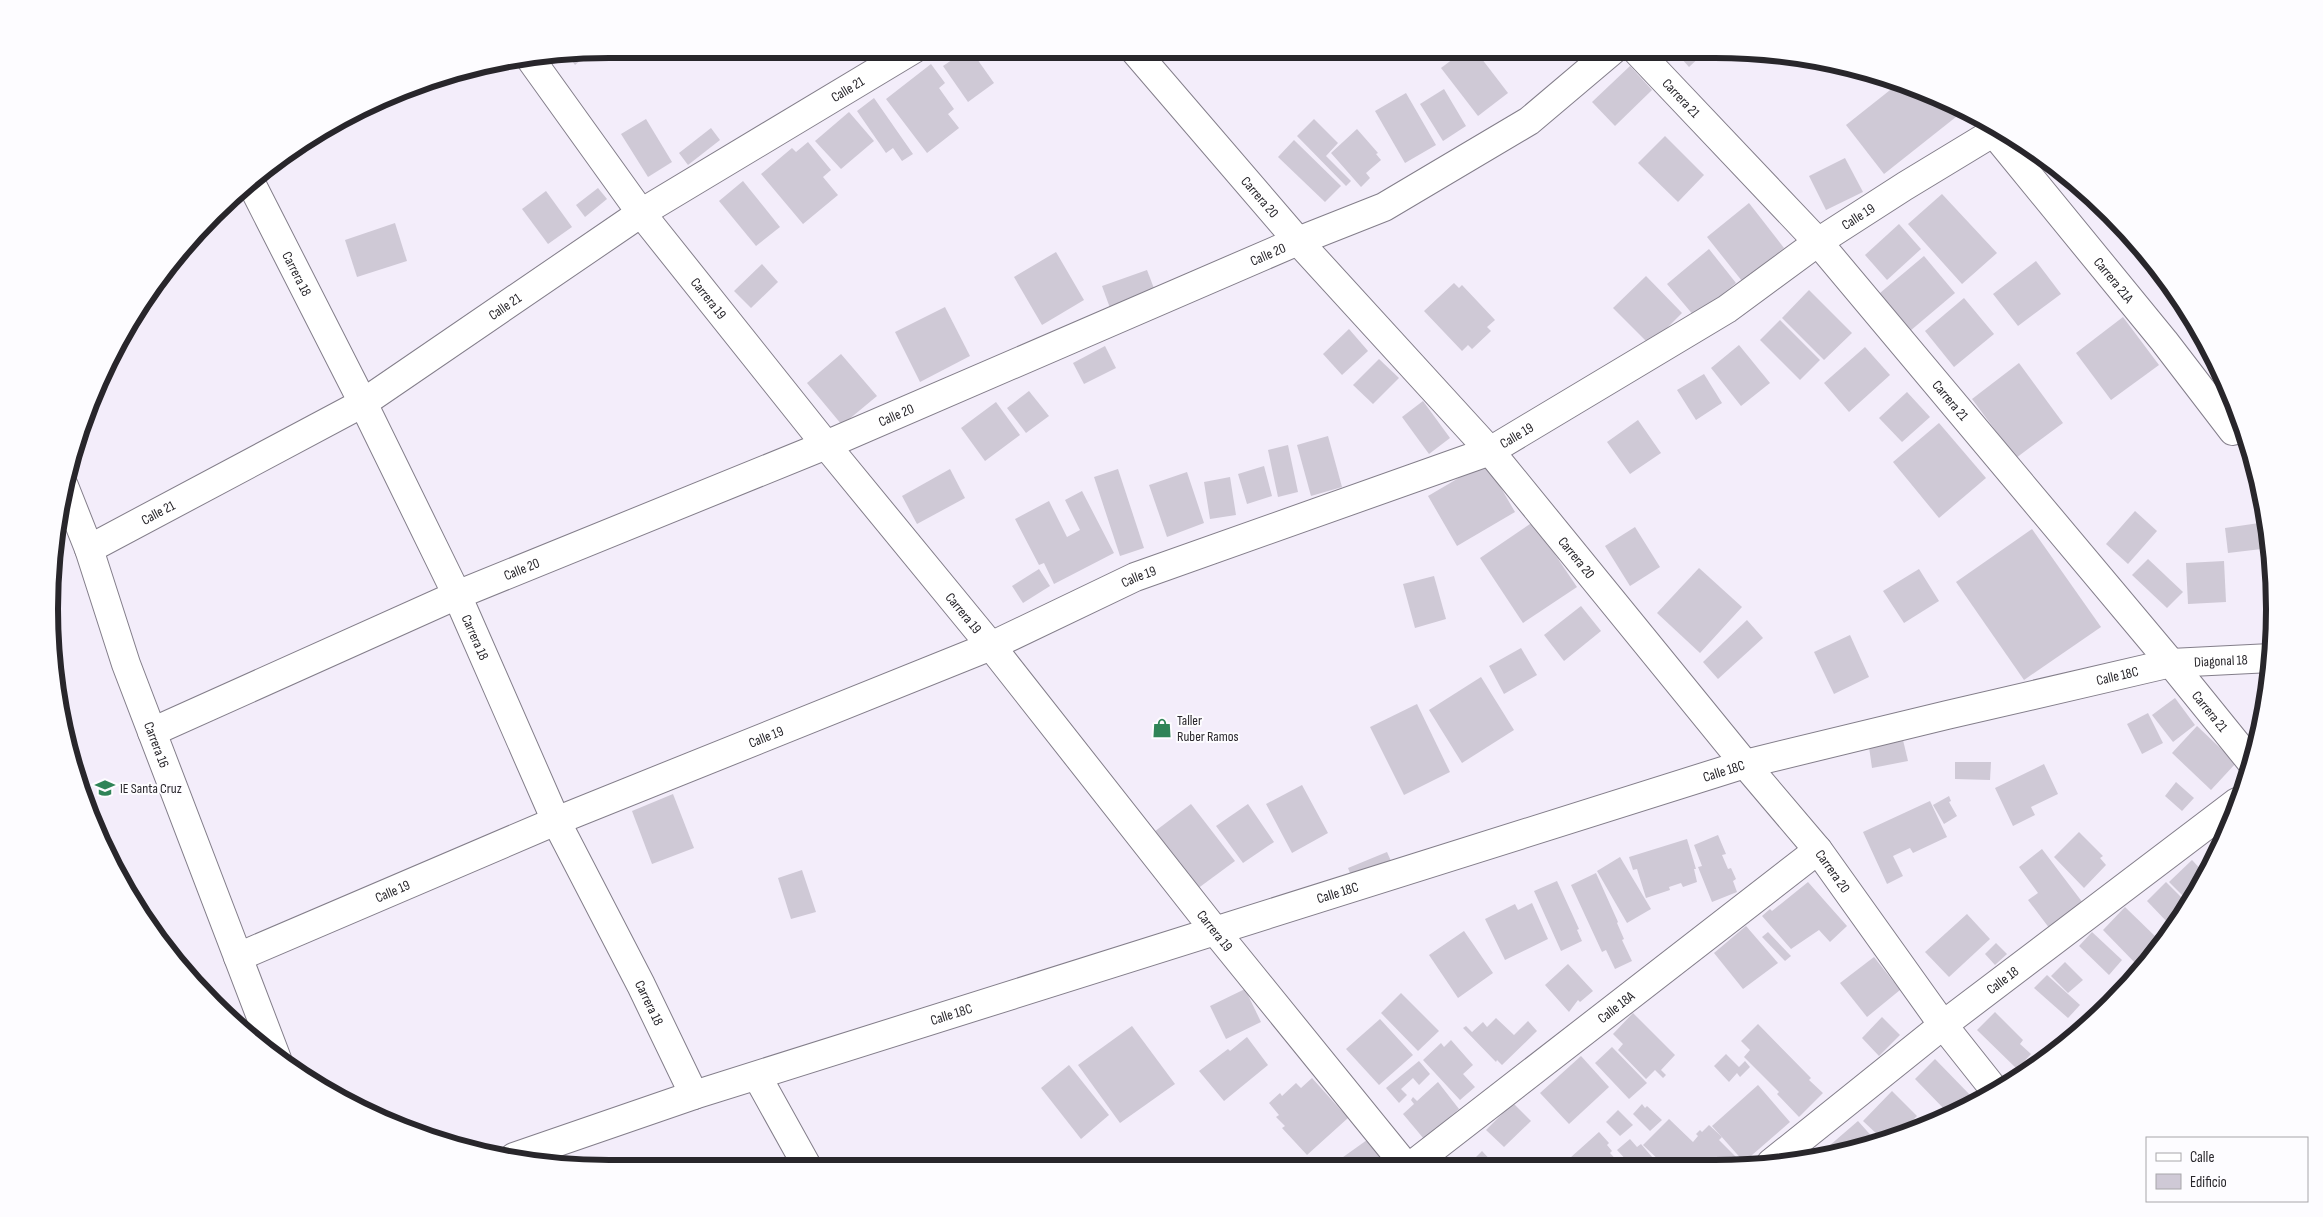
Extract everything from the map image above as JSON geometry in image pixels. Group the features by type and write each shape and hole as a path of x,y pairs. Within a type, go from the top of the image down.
{"street":[{"name":"Calle 21","path":"89,549 363,403 641,213 899,58"},
{"name":"Carrera 20","path":"1141,58 1298,241 1490,451 1745,764 1818,850 1943,1025 1991,1085"},
{"name":"Calle 20","path":"152,732 457,595 826,445 1298,241 1384,207 1529,121 1604,58"},
{"name":"Carrera 21","path":"1644,58 1818,242 2171,663 2246,755"},
{"name":"Carrera 19","path":"533,63 641,213 826,445 991,646 1216,932 1401,1160"},
{"name":"Calle 19","path":"238,957 556,821 991,646 1135,577 1490,451 1727,309 1818,242 1992,132"},
{"name":"Carrera 21A","path":"2003,139 2233,431"},
{"name":"Carrera 18","path":"253,187 363,403 457,595 556,821 641,985 694,1095"},
{"name":"Carrera 16","path":"69,498 89,549 126,664 273,1046"},
{"name":"Diagonal 18","path":"2171,663 2263,658"},
{"name":"Calle 18C","path":"525,1153 694,1095 1745,764 2171,663"},
{"name":"Calle 18","path":"1782,1155 1943,1025 2228,809"},
{"name":"Calle 18A","path":"1417,1160 1818,850"},
{"path":"757,1076 804,1160"}],"building":[{"path":"955,58 976,58 994,83 968,102 943,66"},
{"path":"1454,58 1481,58 1508,93 1478,116 1441,68"},
{"path":"1681,58 1699,58 1689,67"},
{"path":"571,59 583,59 575,65"},
{"path":"931,64 945,83 939,88 954,109 948,114 959,128 927,153 886,99"},
{"path":"1630,66 1652,90 1615,126 1592,102"},
{"path":"1893,87 1959,115 1884,174 1846,125"},
{"path":"1444,89 1466,126 1443,141 1420,104"},
{"path":"1406,93 1436,145 1405,163 1375,111"},
{"path":"874,98 913,154 902,161 893,148 886,153 857,111"},
{"path":"849,112 874,141 841,169 815,141"},
{"path":"646,119 672,162 648,177 621,134"},
{"path":"1314,119 1338,143 1326,156 1351,181 1346,186 1297,136"},
{"path":"711,128 720,140 688,165 679,153"},
{"path":"1357,129 1378,153 1376,154 1381,160 1366,173 1370,178 1361,187 1331,153"},
{"path":"1665,136 1704,175 1678,202 1638,163"},
{"path":"1294,140 1341,186 1325,202 1278,157"},
{"path":"808,142 831,170 823,177 838,195 803,224 761,174 792,148 796,152"},
{"path":"1845,158 1863,192 1826,210 1809,176"},
{"path":"743,181 780,227 756,246 719,201"},
{"path":"598,188 607,199 585,217 576,205"},
{"path":"546,191 572,227 548,244 522,209"},
{"path":"1942,194 1997,253 1962,284 1908,224"},
{"path":"1749,203 1784,248 1742,281 1707,237"},
{"path":"395,223 407,261 357,277 345,240"},
{"path":"1899,224 1921,249 1887,280 1865,255"},
{"path":"1709,249 1736,283 1695,317 1667,284"},
{"path":"1056,252 1084,300 1042,325 1014,277"},
{"path":"1924,256 1955,293 1910,331 1880,293"},
{"path":"2036,261 2061,294 2018,326 1993,294"},
{"path":"762,264 778,282 751,308 734,291"},
{"path":"1147,270 1155,291 1110,308 1102,286"},
{"path":"1646,276 1682,313 1650,345 1613,308"},
{"path":"1454,283 1459,288 1462,285 1495,320 1487,327 1491,331 1472,349 1468,345 1462,351 1424,311"},
{"path":"1809,290 1852,333 1824,360 1782,318"},
{"path":"1964,298 1994,334 1954,367 1925,331"},
{"path":"945,307 970,356 920,382 895,332"},
{"path":"2123,317 2159,365 2111,400 2076,353"},
{"path":"1780,320 1820,360 1800,380 1760,340"},
{"path":"1349,329 1368,351 1342,375 1323,354"},
{"path":"1739,345 1770,383 1741,406 1711,368"},
{"path":"1105,346 1116,368 1084,384 1073,363"},
{"path":"1865,347 1890,375 1849,412 1824,383"},
{"path":"841,354 877,396 842,425 807,383"},
{"path":"1379,359 1399,378 1373,404 1353,385"},
{"path":"2019,363 2063,423 2016,458 1972,399"},
{"path":"1704,374 1722,403 1696,420 1677,390"},
{"path":"1029,391 1049,416 1026,433 1007,408"},
{"path":"1907,392 1930,417 1902,442 1879,418"},
{"path":"1423,401 1450,438 1429,454 1402,417"},
{"path":"996,402 1020,435 985,461 961,428"},
{"path":"1638,420 1661,453 1630,474 1607,442"},
{"path":"1939,423 1986,478 1939,518 1893,462"},
{"path":"1328,436 1342,487 1311,496 1297,445"},
{"path":"1288,445 1298,492 1278,497 1268,450"},
{"path":"1486,462 1515,512 1457,546 1428,496"},
{"path":"1264,466 1272,496 1247,504 1238,474"},
{"path":"950,469 965,498 917,524 902,496"},
{"path":"1118,469 1144,548 1120,556 1094,477"},
{"path":"1187,472 1204,523 1167,537 1149,485"},
{"path":"1230,477 1236,515 1210,519 1204,482"},
{"path":"1082,491 1114,553 1054,584 1044,563 1039,565 1015,519 1049,501 1067,537 1080,530 1065,500"},
{"path":"2135,511 2157,531 2128,564 2106,544"},
{"path":"1533,522 1577,587 1523,623 1480,558"},
{"path":"2259,523 2262,549 2228,553 2225,528"},
{"path":"1635,527 1660,567 1630,586 1605,546"},
{"path":"2032,529 2101,627 2024,680 1956,582"},
{"path":"2148,559 2183,592 2167,608 2132,575"},
{"path":"2224,561 2226,602 2188,604 2186,563"},
{"path":"1699,568 1742,607 1700,653 1657,613"},
{"path":"1039,569 1050,586 1023,603 1012,586"},
{"path":"1919,569 1939,601 1904,623 1883,591"},
{"path":"1434,576 1446,619 1415,628 1403,584"},
{"path":"1581,606 1601,631 1564,661 1544,635"},
{"path":"1747,620 1763,638 1718,679 1703,662"},
{"path":"1850,635 1869,677 1834,694 1814,652"},
{"path":"1521,648 1537,675 1504,694 1489,666"},
{"path":"1481,677 1514,730 1462,763 1429,710"},
{"path":"2175,698 2195,725 2173,742 2152,715"},
{"path":"1417,704 1450,772 1404,795 1370,727"},
{"path":"2148,713 2163,743 2142,754 2127,724"},
{"path":"2197,726 2236,763 2211,790 2172,753"},
{"path":"1903,740 1908,761 1872,768 1869,747"},
{"path":"1955,762 1991,762 1990,780 1955,779"},
{"path":"2044,764 2058,794 2031,807 2035,815 2013,826 1995,788"},
{"path":"2176,782 2194,798 2182,811 2165,796"},
{"path":"1302,785 1328,833 1292,853 1266,804"},
{"path":"673,794 694,848 652,864 632,811"},
{"path":"1949,796 1951,801 1949,802 1957,816 1944,824 1933,805"},
{"path":"1930,801 1947,837 1913,853 1910,848 1893,856 1903,876 1887,884 1863,832"},
{"path":"1191,804 1235,861 1193,892 1150,835"},
{"path":"1248,804 1274,842 1243,863 1216,826"},
{"path":"2079,832 2103,856 2100,858 2106,865 2084,888 2054,857"},
{"path":"1718,835 1726,854 1722,855 1728,869 1731,868 1736,879 1733,881 1737,892 1712,902 1698,867 1702,866 1694,845"},
{"path":"1687,839 1696,869 1694,869 1697,882 1683,887 1681,883 1669,887 1670,890 1646,898 1637,869 1633,870 1629,857"},
{"path":"2042,849 2086,907 2053,933 2028,900 2038,893 2019,867"},
{"path":"1387,852 1394,868 1355,885 1348,868"},
{"path":"1620,857 1651,909 1627,923 1597,871"},
{"path":"2192,860 2200,869 2184,897 2169,882"},
{"path":"802,870 816,912 791,919 778,878"},
{"path":"1596,873 1618,922 1624,939 1622,940 1632,961 1615,969 1606,950 1602,952 1571,885"},
{"path":"1557,881 1579,929 1577,930 1582,941 1561,951 1534,891"},
{"path":"1808,882 1847,926 1830,942 1819,930 1791,949 1762,916 1770,909 1772,911"},
{"path":"2166,882 2183,899 2168,922 2147,901"},
{"path":"1532,903 1548,939 1505,960 1485,919 1515,904 1518,910"},
{"path":"2125,907 2157,938 2136,964 2103,930"},
{"path":"1967,914 1990,939 1949,977 1925,952"},
{"path":"1746,926 1778,963 1743,989 1714,953"},
{"path":"1464,931 1493,973 1458,998 1429,955"},
{"path":"1768,932 1791,956 1785,961 1762,937"},
{"path":"2092,932 2122,960 2109,975 2079,946"},
{"path":"1996,943 2007,954 1995,965 1985,954"},
{"path":"1874,957 1900,990 1867,1017 1840,983"},
{"path":"2065,962 2083,980 2068,993 2051,976"},
{"path":"1568,964 1593,991 1580,1002 1578,1000 1569,1012 1545,985"},
{"path":"2047,975 2080,1005 2068,1018 2034,988"},
{"path":"1245,989 1261,1022 1226,1039 1210,1006"},
{"path":"1401,993 1439,1031 1418,1051 1381,1013"},
{"path":"1995,1012 2023,1040 2020,1044 2031,1054 2017,1069 1977,1030"},
{"path":"1633,1013 1675,1055 1661,1070 1666,1075 1663,1078 1655,1070 1646,1079 1618,1050 1623,1044 1613,1034"},
{"path":"1882,1017 1900,1035 1879,1056 1862,1038"},
{"path":"1496,1018 1514,1035 1528,1021 1537,1031 1502,1065 1497,1060 1496,1062 1463,1028 1466,1026 1472,1032 1483,1022 1487,1027"},
{"path":"1380,1019 1413,1055 1379,1085 1346,1049"},
{"path":"1758,1024 1811,1078 1809,1080 1823,1093 1799,1117 1777,1094 1779,1092 1744,1057 1750,1050 1741,1041"},
{"path":"1132,1026 1175,1084 1120,1123 1078,1065"},
{"path":"1247,1037 1268,1065 1224,1101 1199,1071 1228,1049 1230,1051"},
{"path":"1451,1040 1473,1065 1463,1074 1475,1087 1460,1100 1423,1060 1441,1043 1444,1047"},
{"path":"1612,1047 1647,1083 1629,1099 1595,1063"},
{"path":"1726,1054 1739,1067 1745,1061 1750,1067 1740,1077 1737,1073 1729,1082 1714,1066"},
{"path":"1581,1056 1609,1087 1569,1124 1540,1093"},
{"path":"1935,1059 1971,1096 1944,1109 1915,1079"},
{"path":"1419,1061 1430,1074 1419,1085 1413,1078 1401,1089 1407,1095 1399,1103 1386,1088"},
{"path":"1069,1065 1109,1115 1081,1139 1041,1088"},
{"path":"1312,1078 1348,1118 1307,1155 1282,1128 1285,1126 1276,1117 1279,1115 1269,1103 1280,1093 1282,1096 1296,1083 1301,1088"},
{"path":"1438,1082 1459,1109 1424,1139 1403,1114 1414,1104 1411,1100 1413,1097 1417,1101"},
{"path":"1758,1085 1790,1122 1748,1158 1741,1159 1712,1126"},
{"path":"1892,1091 1917,1116 1909,1124 1877,1135 1863,1121"},
{"path":"1513,1103 1531,1121 1504,1147 1486,1130"},
{"path":"1642,1104 1645,1108 1647,1106 1662,1120 1650,1131 1633,1114"},
{"path":"1618,1110 1633,1125 1620,1136 1606,1122"},
{"path":"1669,1119 1693,1142 1698,1136 1696,1134 1700,1130 1702,1132 1709,1125 1722,1137 1719,1140 1738,1159 1659,1160 1643,1145"},
{"path":"1858,1121 1872,1136 1857,1141 1827,1148"},
{"path":"1599,1132 1609,1143 1607,1145 1612,1151 1610,1153 1616,1160 1572,1160 1570,1158"},
{"path":"1630,1139 1637,1147 1641,1144 1655,1160 1626,1160 1617,1150"},
{"path":"1367,1140 1384,1160 1339,1160"},
{"path":"1482,1151 1490,1160 1473,1160"}],"place":[{"name":"Taller Ruber Ramos","path":"1162,728"},
{"name":"IE Santa Cruz","path":"105,788"}]}
